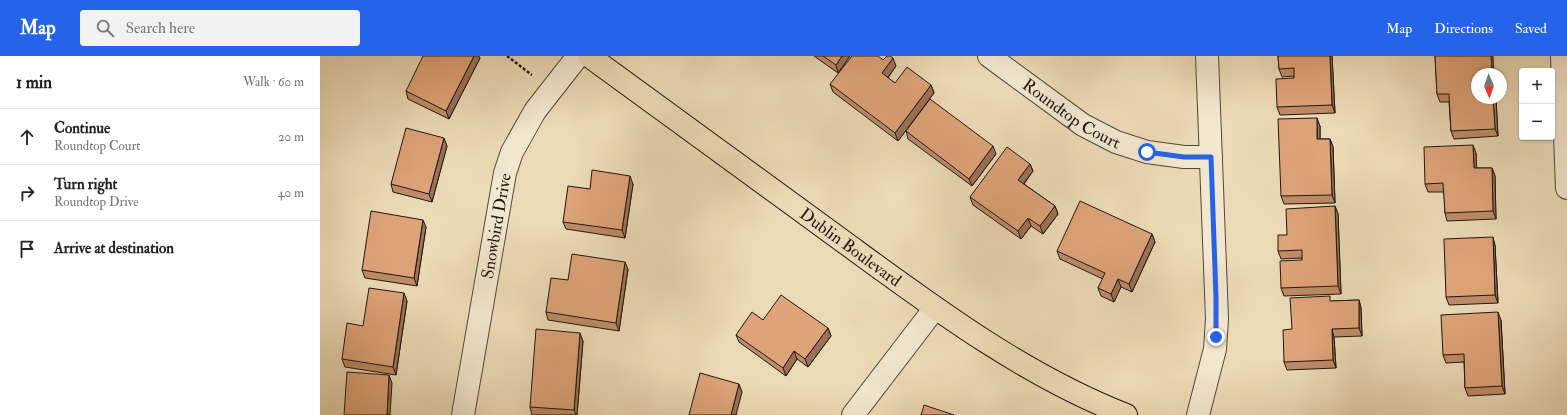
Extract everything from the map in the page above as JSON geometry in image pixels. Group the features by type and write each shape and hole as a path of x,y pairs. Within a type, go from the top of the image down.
{"main road":[{"name":"Dublin Boulevard","path":"589,56 935,308 1012,358 1067,390 1126,415"}],"street":[{"name":"Snowbird Drive","path":"463,415 505,172 512,152 535,111 578,56"},
{"name":"Roundtop Court","path":"989,56 1083,125 1116,142 1147,152 1184,157 1211,157"},
{"path":"1198,415 1212,368 1216,337 1216,289 1207,56"},
{"path":"1562,56 1567,188"},
{"path":"853,415 935,308"}],"building":[{"path":"423,56 474,56 446,111 406,91"},
{"path":"823,56 842,56 836,65"},
{"path":"852,56 878,56 883,60 887,56 890,56 893,58 882,73 895,83 907,67 931,85 895,133 830,84"},
{"path":"1278,56 1330,56 1332,105 1277,107 1276,79 1294,78 1294,68 1279,69"},
{"path":"1435,56 1491,56 1492,68 1471,68 1471,104 1493,104 1495,129 1451,131 1449,94 1437,94"},
{"path":"930,99 993,146 969,179 906,131"},
{"path":"1317,118 1317,139 1330,139 1332,195 1281,196 1278,119"},
{"path":"406,128 444,138 429,194 391,184"},
{"path":"1473,145 1474,168 1492,168 1493,211 1445,213 1443,183 1425,184 1424,147"},
{"path":"1007,147 1030,164 1018,180 1055,206 1040,226 1028,218 1018,231 970,197"},
{"path":"592,170 630,176 622,230 563,222 568,186 590,189"},
{"path":"1080,201 1152,234 1129,284 1118,279 1111,294 1098,288 1105,273 1057,251"},
{"path":"1335,206 1338,286 1281,288 1280,261 1302,260 1302,250 1278,251 1278,235 1287,235 1286,209"},
{"path":"371,211 423,220 414,278 362,270"},
{"path":"1493,237 1495,295 1446,297 1444,239"},
{"path":"572,254 625,262 616,323 546,312 551,278 568,280"},
{"path":"369,288 404,293 393,367 342,359 347,323 363,326"},
{"path":"781,295 828,328 805,359 794,351 783,368 736,335 752,312 763,320"},
{"path":"1330,296 1330,301 1359,300 1359,328 1332,329 1333,360 1284,362 1283,330 1292,329 1290,298"},
{"path":"1498,312 1502,386 1465,388 1464,354 1443,355 1441,315"},
{"path":"536,329 580,333 574,410 530,407"},
{"path":"347,372 389,375 387,415 344,415"},
{"path":"700,373 739,384 731,415 689,415"},
{"path":"924,405 954,415 921,415"}],"route":[{"path":"1147,152 1184,157 1211,157 1217,319 1216,337"}]}
